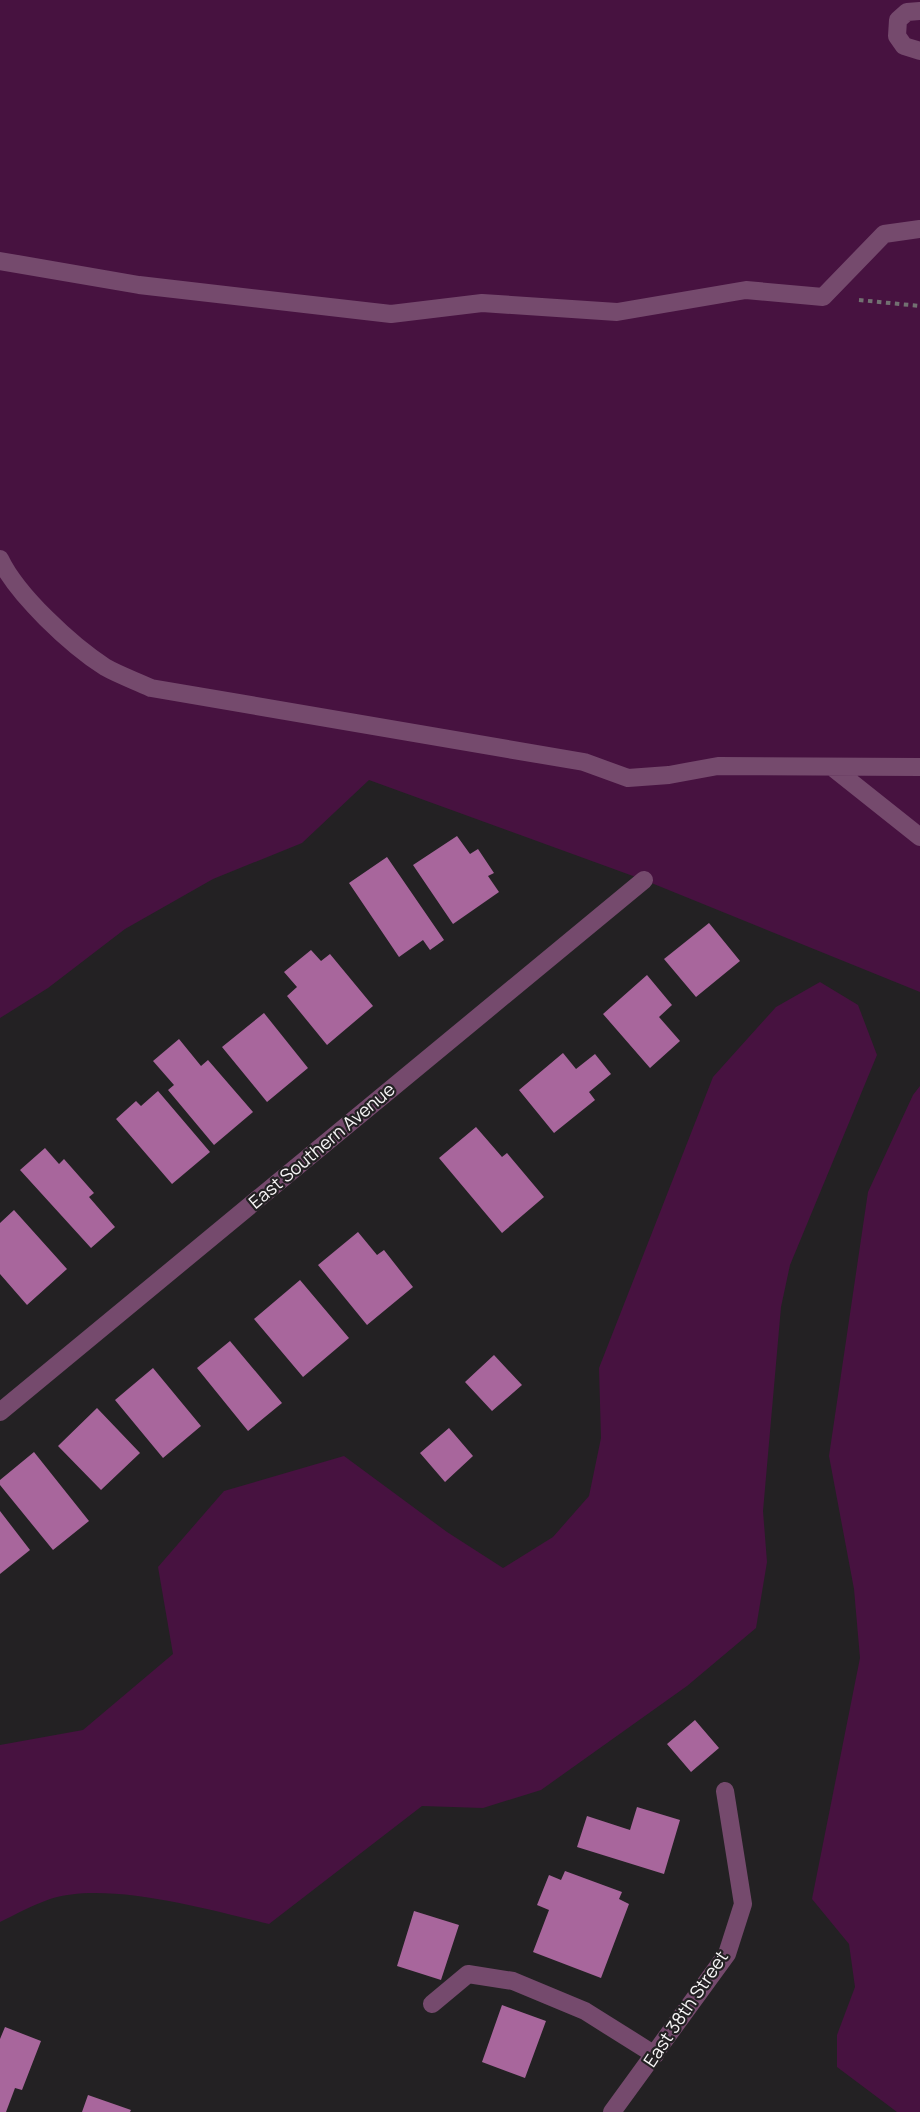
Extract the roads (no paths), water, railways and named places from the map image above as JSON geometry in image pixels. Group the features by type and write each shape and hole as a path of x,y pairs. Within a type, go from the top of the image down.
{"street":[{"path":"920,11 908,12 898,20 897,36 904,46 920,51"},
{"path":"0,261 139,285 391,314 482,303 617,312 746,290 823,297 884,234 920,229"},
{"path":"0,559 7,574 49,621 105,667 151,688 584,762 628,778 669,775 718,766 920,767"},
{"path":"832,767 920,837"},
{"name":"East Southern Avenue","path":"0,1412 644,880"},
{"name":"East 38th Street","path":"612,2112 727,1954 742,1904 725,1791"},
{"path":"432,2004 468,1974 513,1982 585,2011 655,2055"}]}
